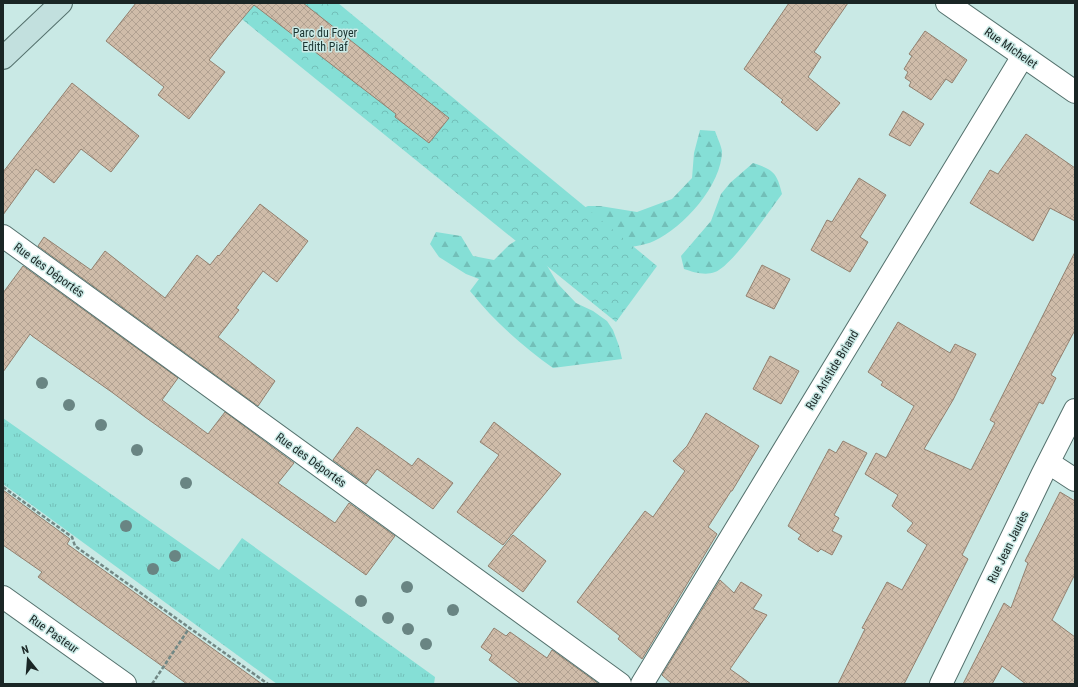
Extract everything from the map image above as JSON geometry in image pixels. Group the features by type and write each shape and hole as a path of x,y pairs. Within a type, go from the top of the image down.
{"street":[{"path":"3,58 61,3"},
{"name":"Rue Michelet","path":"947,3 1075,92"},
{"name":"Rue Aristide Briand","path":"642,684 1023,56"},
{"name":"Rue des Déportés","path":"3,236 620,684"},
{"name":"Rue Jean Jaurès","path":"941,684 1075,410"},
{"path":"1049,463 1075,480"},
{"name":"Rue Pasteur","path":"3,597 125,684"}],"path":[{"path":"3,487 72,537 75,546 268,684"},
{"path":"152,684 190,627"}],"green space":[{"name":"Parc du Foyer Edith Piaf","path":"222,3 338,3 657,266 616,322"},
{"path":"700,130 715,131 722,151 720,164 715,178 699,204 677,226 654,241 615,249 581,209 588,206 600,206 637,212 672,199 692,178 694,153"},
{"path":"753,163 774,173 782,194 750,237 731,260 722,268 707,274 684,269 681,256 711,221 721,194 730,183"},
{"path":"436,232 461,236 473,256 494,260 509,245 520,238 534,244 558,284 576,303 593,311 607,321 613,330 622,359 553,368 530,351 509,332 489,313 470,291 479,279 466,274 439,257 430,244"},
{"path":"3,418 219,570 242,538 435,677 434,684 277,684 3,484"}],"building":[{"path":"136,3 303,3 449,118 429,143 395,117 396,114 254,5 209,60 225,72 189,119 158,95 164,87 106,41"},
{"path":"789,3 848,3 814,52 821,57 808,77 840,103 817,131 781,102 783,100 744,69"},
{"path":"925,31 967,60 952,83 946,79 931,100 909,86 911,82 905,78 908,72 904,69 912,56 909,54"},
{"path":"72,83 139,136 111,172 81,149 54,183 36,169 3,215 3,172"},
{"path":"903,111 924,124 910,146 889,135"},
{"path":"1026,134 1075,168 1075,221 1050,208 1033,241 970,203 990,170 998,174"},
{"path":"859,178 886,195 860,237 868,242 850,272 811,250 827,220 832,222"},
{"path":"260,204 308,241 277,282 263,271 236,308 239,310 218,337 275,381 258,406 38,246 44,237 91,270 105,251 165,298 197,255 210,265 218,255 219,256"},
{"path":"1075,252 1075,330 1051,375 1056,378 1043,404 1039,402 962,555 968,559 904,684 838,684 865,629 862,628 887,582 902,590 927,545 907,531 913,523 892,506 898,495 865,474 876,453 886,458 914,406 881,385 883,382 868,372 898,322 950,353 955,344 976,354 953,400 924,449 971,470 995,423 990,420"},
{"path":"762,265 790,279 774,309 746,296"},
{"path":"23,266 178,378 162,400 208,434 225,412 294,463 278,483 335,523 349,503 395,536 366,575 30,334 3,372 3,293"},
{"path":"770,356 799,371 781,404 753,389"},
{"path":"706,413 759,446 708,527 717,534 642,659 618,639 620,636 577,602 645,511 653,517 685,471 673,461 687,446"},
{"path":"494,422 561,474 503,545 457,512 499,455 480,442"},
{"path":"357,427 412,466 418,458 453,483 433,509 377,469 366,484 333,460"},
{"path":"843,441 867,453 834,515 839,518 832,531 842,536 832,555 821,549 818,552 798,539 801,535 788,526 829,449 836,453"},
{"path":"3,490 70,539 67,544 262,684 187,684 38,577 42,572 3,545"},
{"path":"1060,492 1075,501 1075,574 1052,620 1075,637 1075,684 1026,684 1002,666 992,684 963,684 1004,603 1011,608 1028,563 1025,561"},
{"path":"513,535 546,561 523,592 488,566"},
{"path":"720,580 734,593 741,582 762,595 753,609 767,615 730,669 751,684 672,684 662,675"},
{"path":"494,628 506,636 510,632 547,658 552,650 599,684 521,684 489,660 492,655 481,647"}]}
